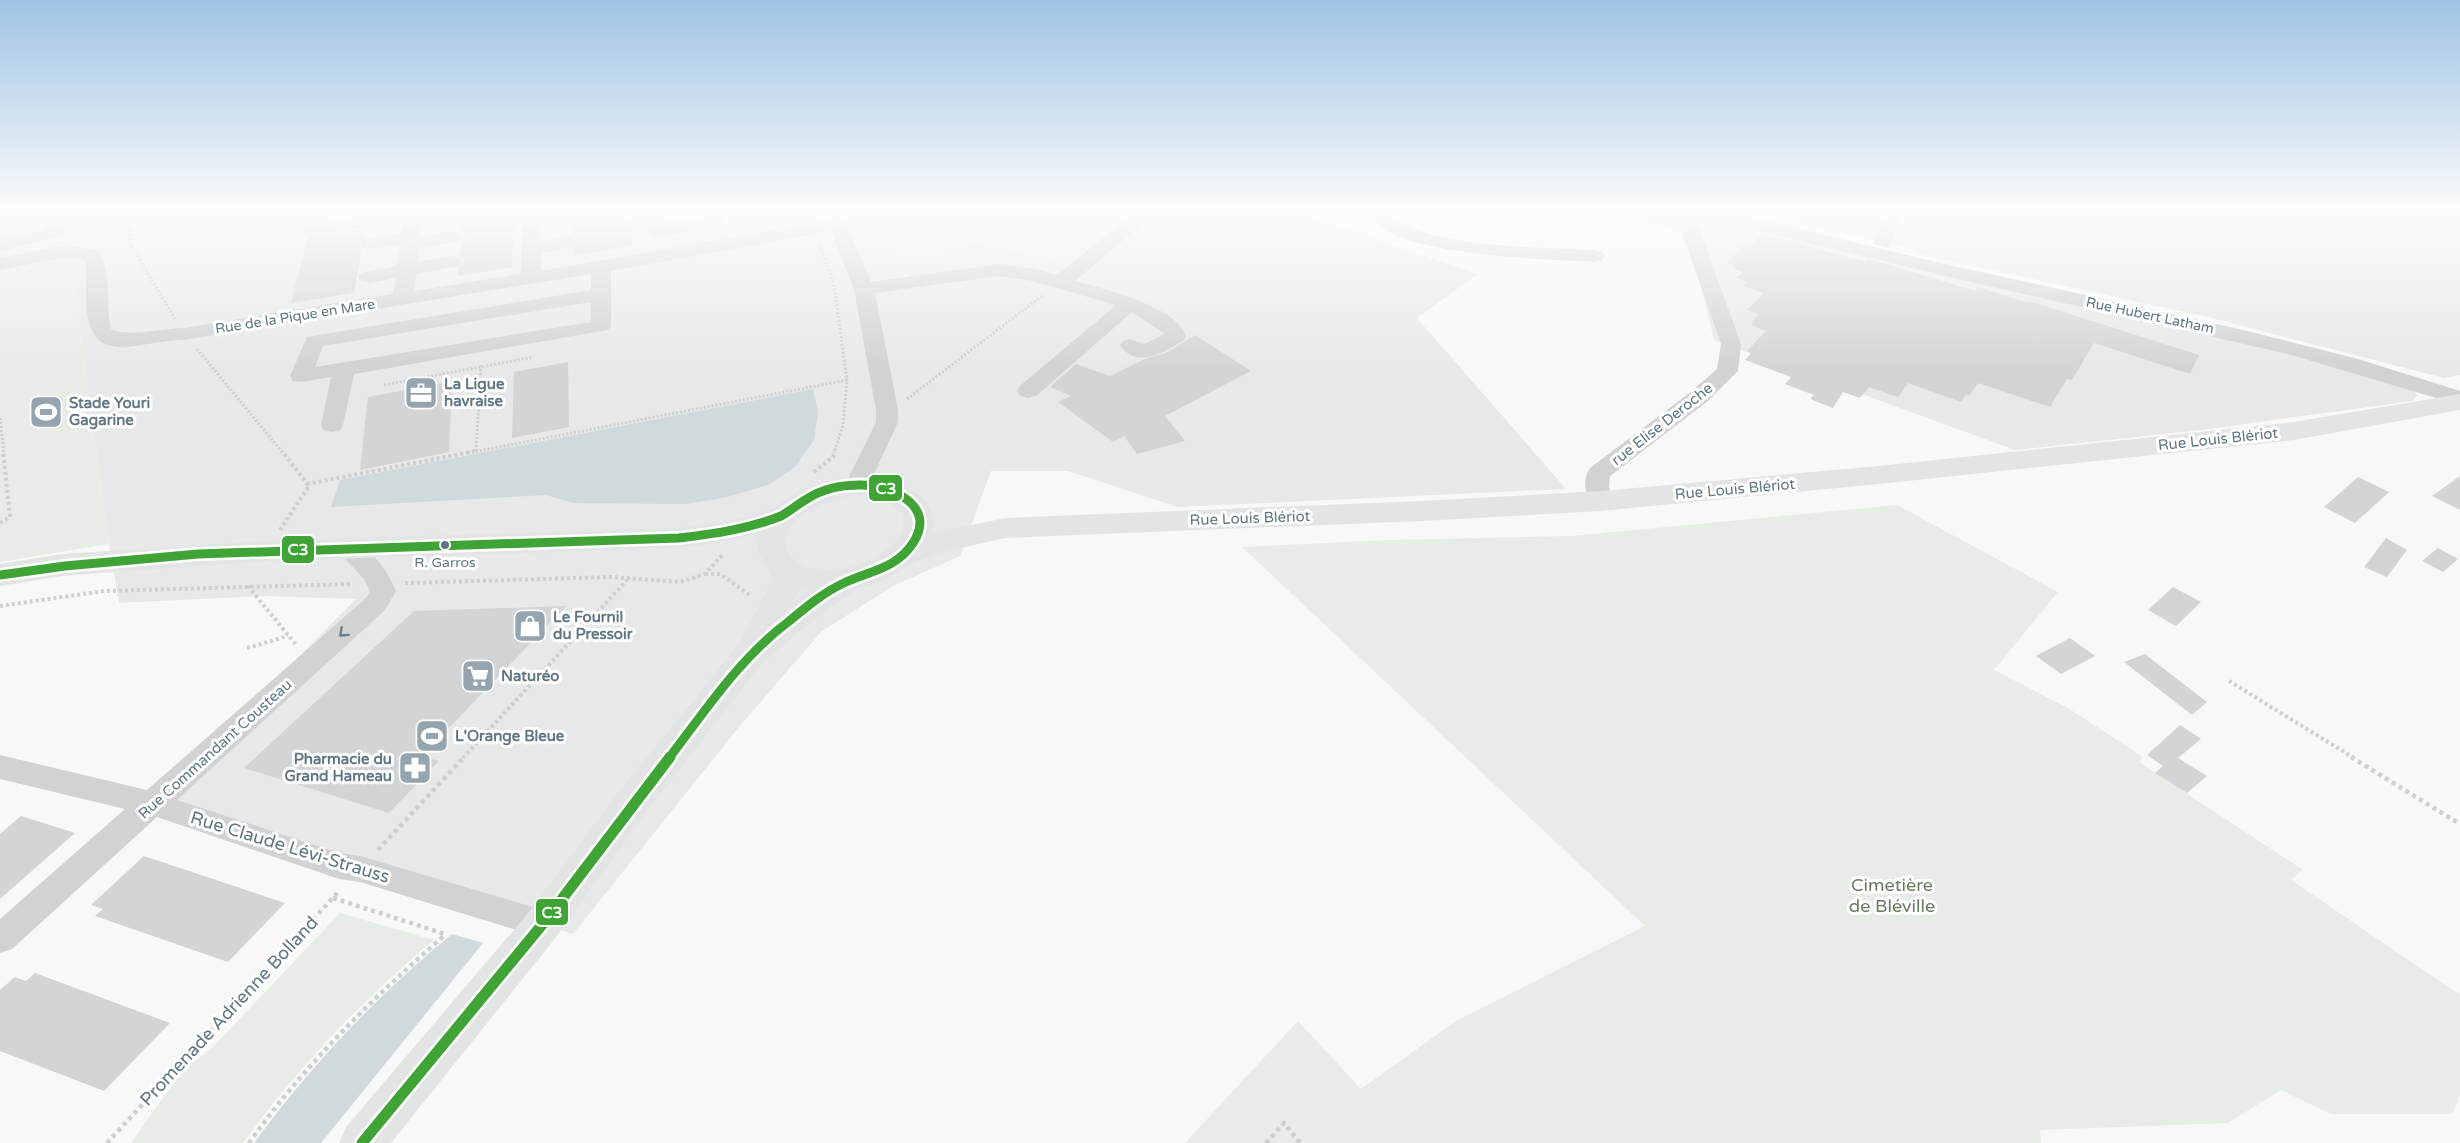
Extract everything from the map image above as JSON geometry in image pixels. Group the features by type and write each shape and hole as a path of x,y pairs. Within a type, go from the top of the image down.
{"main road":[{"name":"Rue Louis Blériot","path":"903,556 927,544 954,536 1005,528 1422,512 1601,501 1879,475 2294,430 2460,400"},
{"path":"680,538 720,543 782,565 804,579 825,582 846,581 877,572 903,556 914,543 919,530 918,515 911,502 897,493 879,487 858,485 815,494 793,506 782,516 771,538 771,548 782,565 787,583 752,653"},
{"name":"Rue Louis Blériot","path":"918,515 1005,528"},
{"path":"0,575 62,565 266,551 680,538 725,531 782,516"},
{"path":"362,1143 543,924 631,804 752,653 799,614 846,581"}],"street":[{"name":"Rue de la Pique en Mare","path":"96,263 97,313 101,332 119,341 163,334 184,334 531,276 621,263"},
{"path":"403,298 408,263"},
{"path":"368,277 444,263"},
{"path":"531,263 531,276"},
{"path":"855,263 864,289 887,410 887,422 858,485"},
{"path":"1060,283 1084,263"},
{"name":"rue Elise Deroche","path":"1601,501 1597,486 1598,473 1700,396 1727,371 1731,344 1702,263"},
{"name":"Rue Hubert Latham","path":"1917,263 2270,341 2415,383 2460,400"},
{"path":"321,312 314,341 301,376 601,326 601,267"},
{"path":"864,289 999,270 1034,275 1131,303 1174,329 1176,337 1143,353 1130,345"},
{"path":"314,341 601,294"},
{"path":"1028,391 1131,303"},
{"path":"332,425 344,369"},
{"name":"Rue Commandant Cousteau","path":"0,939 376,604 383,591 381,583 369,566 349,549"},
{"name":"Rue Claude Lévi-Strauss","path":"0,767 153,804 339,866 360,869 543,924"}],"path":[{"path":"142,263 184,334 244,403 309,486 266,551"},
{"path":"804,477 833,457 843,425 847,380 834,285 825,263"},
{"path":"887,410 914,395 1060,283"},
{"path":"476,451 483,345"},
{"path":"384,385 539,356"},
{"path":"307,484 847,380"},
{"path":"0,418 10,517 0,523"},
{"path":"404,583 611,577 680,582 705,574 720,557"},
{"path":"370,858 628,580"},
{"path":"0,606 104,591 359,584"},
{"path":"248,586 310,663"},
{"path":"247,648 288,636"},
{"path":"2229,681 2460,824"},
{"name":"Promenade Adrienne Bolland","path":"107,1143 345,885"},
{"path":"249,1143 282,1096 339,1033 376,996 446,934 333,898"},
{"path":"1266,1143 1284,1123 1300,1143"}],"shaded area":[{"path":"0,263 899,263 902,277 908,276 925,263 1447,263 1478,274 1417,318 1566,489 1178,507 1068,471 991,471 960,556 891,587 821,632 739,727 573,934 153,804 356,599 261,596 119,603 71,264 0,280"},
{"path":"1695,263 1913,263 2218,334 2414,389 2417,396 2413,401 2201,430 2015,450 1714,340"},
{"path":"1962,263 2460,263 2460,375 2444,378 2208,317"},
{"path":"813,389 818,412 814,440 795,467 768,485 727,497 686,504 573,503 546,495 331,507 340,480"},
{"path":"452,934 483,943 321,1143 254,1143 299,1086 347,1032"}],"green space":[{"name":"Stade Youri Gagarine","path":"71,263 109,544 0,562 0,280"},
{"path":"899,263 925,263 908,276 902,277"},
{"name":"Cimetière de Bléville","path":"1897,505 2058,592 1994,670 2068,708 2143,757 2139,762 2303,870 2291,880 2460,995 2460,1095 2452,1114 2331,1114 2281,1090 2228,1123 2040,1130 2041,1143 1185,1143 1298,1021 1361,1089 1456,1021 1645,926 1242,547 1387,540 1571,536"},
{"path":"340,913 434,940 382,986 332,1036 286,1088 243,1143 131,1143 182,1071 212,1048"}],"building":[{"path":"301,263 359,263 354,293 291,303"},
{"path":"463,263 512,263 512,267 457,276 458,268"},
{"path":"1728,263 1884,263 1975,291 1978,287 2028,303 2029,301 2199,355 2190,374 2094,343 2072,380 2067,379 2050,407 1978,383 1969,396 1966,394 1961,402 1908,383 1898,397 1869,387 1860,398 1843,392 1833,408 1810,399 1814,395 1785,384 1791,377 1745,360 1751,353 1747,351 1766,331 1751,325 1758,314 1747,310 1764,293 1744,286 1747,282 1736,278 1743,272 1732,268 1734,265"},
{"path":"1195,335 1251,371 1165,416 1185,441 1137,454 1124,436 1113,442 1058,402 1071,396 1050,387 1076,364 1110,376 1145,359 1168,352"},
{"path":"568,362 569,427 512,438 514,372"},
{"path":"452,381 449,452 360,470 368,397"},
{"path":"2460,476 2460,510 2432,496"},
{"path":"2358,477 2389,492 2355,523 2324,507"},
{"path":"2386,538 2407,550 2387,577 2364,567"},
{"path":"2438,548 2458,559 2443,572 2422,561"},
{"path":"2173,587 2201,602 2176,626 2148,610"},
{"path":"566,606 422,756 439,761 389,813 244,768 414,611"},
{"path":"2070,638 2095,656 2061,674 2036,656"},
{"path":"2145,654 2207,702 2192,715 2124,662"},
{"path":"2180,725 2201,739 2178,758 2207,776 2187,793 2155,773 2163,766 2147,755"},
{"path":"21,816 75,833 0,899 0,834"},
{"path":"144,856 285,903 228,962 95,916 103,909 91,905"},
{"path":"35,973 170,1023 104,1091 0,1051 0,990 15,977 26,981"}],"transit line":[{"name":"C3","path":"0,575 131,559 265,550 679,538 716,533 754,524 782,515 818,493 844,486 888,488 901,494 911,503 918,515 919,525 913,543 906,552 879,570 838,586 778,629 745,659 546,920 362,1143"}],"place":[{"name":"La Ligue havraise","path":"421,393"},
{"name":"Stade Youri Gagarine","path":"46,412"},
{"name":"R. Garros","path":"445,545"},
{"name":"Le Fournil du Pressoir","path":"530,626"},
{"name":"Naturéo","path":"478,676"},
{"name":"L'Orange Bleue","path":"432,736"},
{"name":"Pharmacie du Grand Hameau","path":"415,768"}]}
